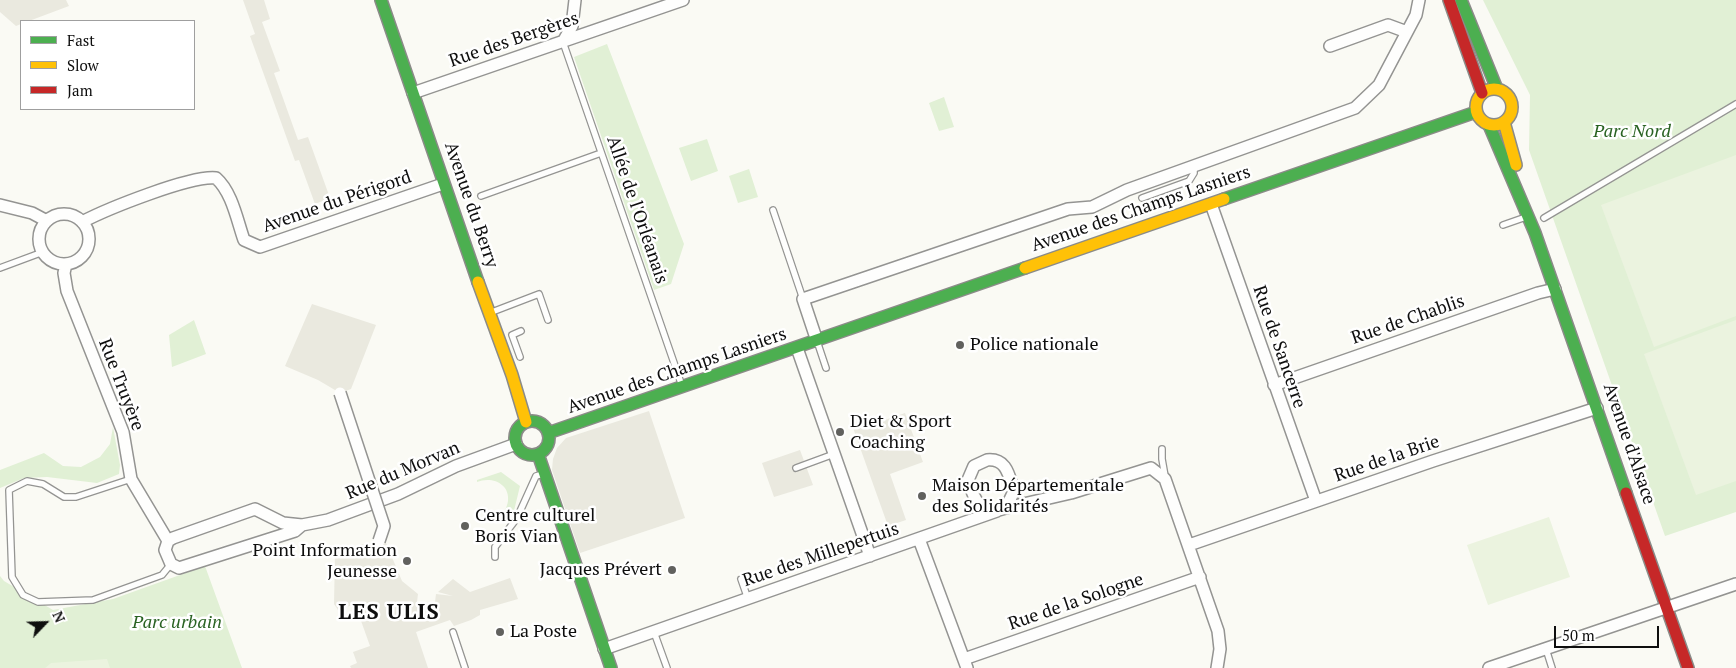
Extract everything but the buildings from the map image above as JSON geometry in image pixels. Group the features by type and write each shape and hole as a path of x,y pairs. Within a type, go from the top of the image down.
{"street":[{"name":"Avenue du Berry","path":"381,0 443,184 512,375 526,422"},
{"path":"564,42 572,26 576,0"},
{"name":"Avenue des Champs Lasniers","path":"802,299 1068,209 1092,207 1127,190 1355,108 1379,85 1416,15 1419,0"},
{"path":"1449,0 1482,93"},
{"path":"1461,0 1497,89"},
{"name":"Rue des Bergères","path":"413,93 564,42 677,1"},
{"path":"1330,46 1388,25 1407,32"},
{"path":"1497,89 1503,91 1511,100 1511,113 1504,122 1489,125 1481,120 1476,112 1476,101 1482,93 1497,89"},
{"name":"Avenue des Champs Lasniers","path":"548,433 683,388 1476,112"},
{"name":"Avenue d'Alsace","path":"1504,122 1535,233"},
{"name":"Avenue d'Alsace","path":"1489,125 1535,233 1688,668"},
{"name":"Avenue du Périgord","path":"82,222 102,211 207,177 216,178 223,184 244,240 260,247 443,184"},
{"name":"Rue de Sancerre","path":"1211,204 1316,501"},
{"path":"0,205 32,213 47,221"},
{"path":"69,215 82,222 89,236 86,252 81,258 66,264 53,261 43,252 40,236 47,221 54,217 69,215"},
{"name":"Rue Truyère","path":"66,264 64,274 67,291 119,419 131,479 168,541"},
{"name":"Rue de Chablis","path":"1274,385 1538,293 1555,289"},
{"path":"802,299 817,341"},
{"path":"797,348 870,556"},
{"path":"340,393 384,526 379,541"},
{"name":"Rue de la Brie","path":"1189,545 1597,408"},
{"path":"526,422 542,424 548,433 547,446 538,454 525,453 516,444 516,433 526,422"},
{"name":"Rue du Morvan","path":"168,541 255,509 283,523 302,525 328,520 398,494 456,466 516,444"},
{"path":"538,454 611,668"},
{"path":"987,460 1000,461 1005,467 1014,492 1001,510 985,509 975,502 968,480 974,466 987,460"},
{"path":"919,539 1001,510 1072,493 1151,468 1165,478 1218,631 1220,649 1217,668"},
{"name":"Rue du Morvan","path":"171,564 179,568 188,566 295,531 302,525"},
{"name":"Rue des Millepertuis","path":"604,649 919,539 966,664"},
{"path":"168,541 165,550 171,564"},
{"name":"Rue de la Sologne","path":"966,664 1200,578"},
{"path":"1489,668 1736,584"}],"lane":[{"name":"Allée de l'Orléanais","path":"564,42 683,388"},
{"path":"1544,218 1736,104"},
{"path":"481,196 601,153"},
{"path":"1142,198 1189,182 1194,173 1194,166"},
{"path":"773,210 802,299"},
{"path":"1503,225 1528,216"},
{"path":"0,268 43,252"},
{"path":"490,313 538,294 548,320"},
{"path":"520,357 512,335 521,331"},
{"path":"817,341 826,368"},
{"path":"1162,449 1165,478"},
{"path":"796,468 834,454"},
{"path":"495,557 495,548 517,518 536,476 544,473"},
{"path":"131,479 76,497 64,497 43,484 27,481 9,490 12,578 23,595 38,602 92,600 162,575 171,564"},
{"path":"741,579 748,599"},
{"path":"453,632 465,668"},
{"path":"654,632 667,668"},
{"path":"1546,649 1552,668"}],"green space":[{"name":"Parc Nord","path":"1483,0 1736,0 1736,512 1665,536 1529,150 1530,95"},
{"path":"607,44 684,244 671,284 654,290 574,57"},
{"path":"944,97 954,127 939,131 929,103"},
{"path":"707,139 718,171 691,181 679,148"},
{"path":"1736,155 1736,316 1654,347 1601,205"},
{"path":"749,169 758,197 738,203 729,176"},
{"path":"194,320 206,354 172,367 169,335"},
{"path":"1736,320 1736,481 1696,495 1644,354"},
{"path":"113,427 120,465 119,474 97,483 47,477 24,478 0,488 0,470 44,453 63,466 81,467 100,457 110,444"},
{"path":"501,472 520,486 512,519 505,521 501,518 506,508 508,495 503,485 488,480 477,482 477,480"},
{"path":"1549,517 1570,577 1488,605 1467,545"},
{"name":"Parc urbain","path":"205,566 242,668 0,668 0,576 4,581 53,610 113,599"},
{"path":"107,659 110,668 45,668 51,663"}],"shaded area":[{"path":"0,0 66,0 69,6 32,20 20,20 20,24 16,26 0,12"},
{"path":"243,0 264,0 270,19 262,22 280,71 274,73 298,140 308,137 330,198 315,204 299,160 295,161 250,36 255,34"},
{"path":"312,304 376,325 351,389 340,393 318,380 285,366"},
{"path":"649,411 685,518 580,553 552,470 557,448 566,438"},
{"path":"905,413 923,462 890,474 906,520 888,526 852,425 859,422 862,428"},
{"path":"800,450 813,485 774,497 762,463"},
{"path":"379,541 386,543 402,581 418,594 417,602 422,607 428,607 435,602 436,594 453,596 438,592 453,579 470,592 510,578 518,599 480,610 480,615 454,626 450,620 416,632 428,668 351,668 350,666 357,663 353,652 370,646 355,604 338,610 334,604 335,554 355,546"}],"traffic: fast":[{"path":"381,0 478,282"},
{"path":"1461,0 1497,89"},
{"path":"1224,199 1476,112"},
{"path":"1489,125 1535,233 1626,493"},
{"path":"548,433 1025,268"},
{"path":"532,421 544,426 549,438 544,450 532,455 520,450 515,438 520,426 532,421"},
{"path":"538,454 611,668"}],"traffic: slow":[{"path":"1494,89 1501,90 1507,94 1511,100 1512,107 1511,114 1507,120 1501,124 1494,125 1487,124 1481,120 1477,114 1476,107 1477,100 1481,94 1487,90 1494,89"},
{"path":"1504,122 1516,165"},
{"path":"1025,268 1224,199"},
{"path":"478,282 512,375 526,422"}],"traffic: jam":[{"path":"1449,0 1482,93"},
{"path":"1626,493 1688,668"}],"place":[{"name":"Police nationale","path":"960,345"},
{"name":"Diet & Sport Coaching","path":"840,432"},
{"name":"Maison Départementale des Solidarités","path":"922,496"},
{"name":"Centre culturel Boris Vian","path":"465,526"},
{"name":"Point Information Jeunesse","path":"407,561"},
{"name":"Jacques Prévert","path":"672,570"},
{"name":"La Poste","path":"500,632"}],"district":[{"name":"LES ULIS","path":"389,613"}]}
